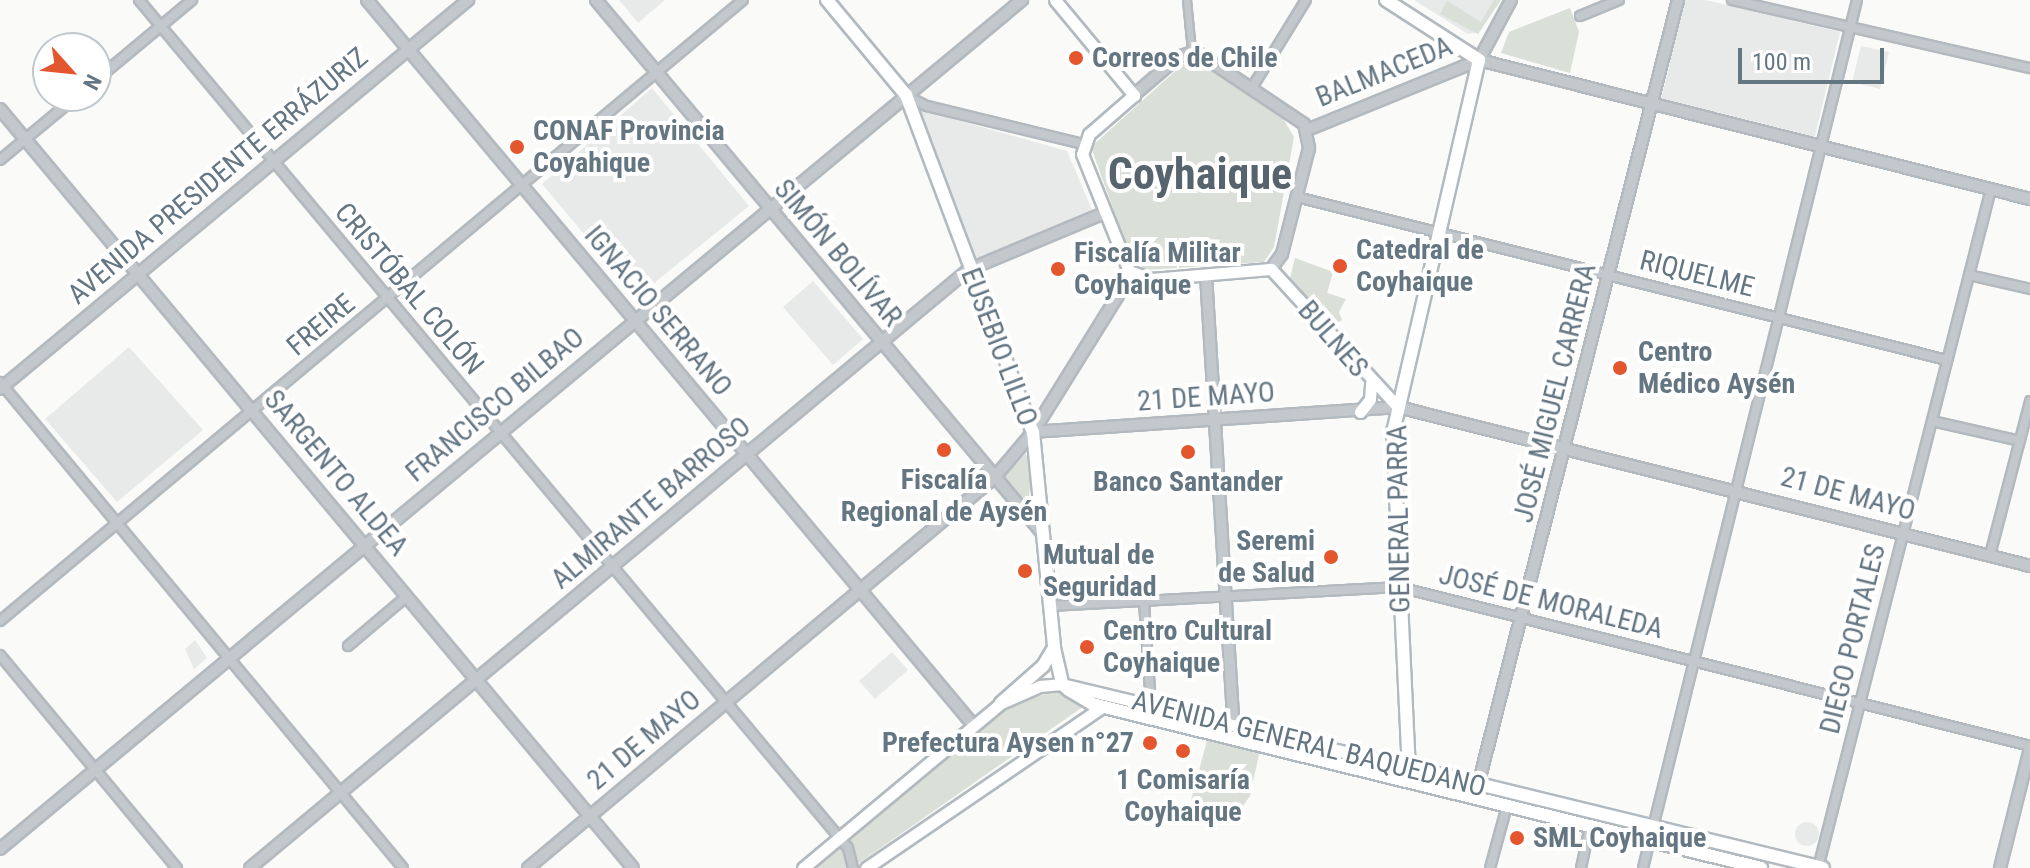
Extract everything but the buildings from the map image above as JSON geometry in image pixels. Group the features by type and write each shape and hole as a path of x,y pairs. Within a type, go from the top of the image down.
{"main road":[{"name":"EUSEBIO LILLO","path":"827,0 906,95 968,270 1033,432 1054,648 1062,684"},
{"path":"1055,0 1134,95 1083,144 1083,160 1132,273 1151,279 1271,269"},
{"path":"1386,0 1479,60"},
{"name":"GENERAL PARRA","path":"1409,767 1392,441 1479,60"},
{"name":"BULNES","path":"1271,269 1371,383 1398,407"},
{"path":"1360,412 1370,399 1371,383"},
{"path":"1001,703 1043,666 1054,648"},
{"path":"1062,684 1080,699 1102,707"},
{"name":"AVENIDA GENERAL BAQUEDANO","path":"803,868 1001,703 1029,689 1062,684 1151,706 1393,777 1478,791 1507,806 1590,826 1819,868"},
{"name":"AVENIDA GENERAL BAQUEDANO","path":"866,868 1102,707 1409,767 1478,791 1651,835 1761,868"},
{"path":"1393,777 1409,767"}],"street":[{"name":"CRISTÓBAL COLÓN","path":"139,0 850,852 853,868"},
{"path":"112,67 192,0"},
{"name":"IGNACIO SERRANO","path":"367,0 974,726"},
{"name":"AVENIDA PRESIDENTE ERRÁZURIZ","path":"1,386 468,0"},
{"name":"SIMÓN BOLÍVAR","path":"596,0 994,478 1045,535"},
{"name":"FREIRE","path":"0,621 743,0"},
{"name":"FRANCISCO BILBAO","path":"0,849 1022,0"},
{"path":"1187,0 1192,51"},
{"path":"1253,86 1306,0"},
{"name":"GENERAL PARRA","path":"1479,60 1511,0"},
{"path":"1580,16 1619,0"},
{"name":"JOSÉ MIGUEL CARRERA","path":"1478,791 1678,0"},
{"path":"1732,0 2030,68"},
{"path":"1643,868 1857,0"},
{"path":"1134,95 1178,57 1192,51 1204,54 1253,86 1307,130 1309,148 1297,197 1281,258 1271,269"},
{"path":"1479,60 2030,199"},
{"name":"BALMACEDA","path":"1307,130 1479,60"},
{"path":"906,95 927,106 1083,144"},
{"name":"SARGENTO ALDEA","path":"0,109 633,868"},
{"path":"0,160 58,112"},
{"name":"DIEGO PORTALES","path":"1819,868 1991,189"},
{"name":"RIQUELME","path":"1297,197 1947,360"},
{"name":"ALMIRANTE BARROSO","path":"250,868 968,270 1104,213"},
{"path":"1033,432 1132,273"},
{"path":"1206,275 1234,731"},
{"path":"1969,275 2030,289"},
{"path":"1,386 403,868"},
{"path":"1990,555 2030,401"},
{"name":"21 DE MAYO","path":"528,868 994,478 1033,432 1398,407 1736,489 2030,566"},
{"path":"1932,421 2020,441"},
{"name":"JOSÉ DE MORALEDA","path":"1050,606 1399,587 2030,747"},
{"path":"348,646 407,596"},
{"path":"1144,602 1151,706"},
{"path":"0,655 177,868"},
{"path":"2000,868 2030,747"},
{"path":"1490,868 1507,806"},
{"path":"1581,868 1590,826"}],"shaded area":[{"path":"619,0 665,0 638,23"},
{"path":"1414,0 1497,0 1475,33 1468,34"},
{"path":"1494,0 1501,0 1478,34 1440,14 1447,1 1481,22"},
{"path":"1685,0 1706,0 1840,32 1814,140 1661,100"},
{"path":"1570,8 1579,32 1570,73 1501,53 1509,32"},
{"path":"1861,46 1889,52 1880,89 1852,82"},
{"path":"1198,61 1282,117 1294,137 1274,247 1264,262 1146,270 1131,259 1091,147 1183,64"},
{"path":"652,88 749,206 637,297 542,184"},
{"path":"917,109 1067,151 1093,212 969,261"},
{"path":"1295,258 1333,272 1327,293 1346,299 1339,312 1342,320 1332,326 1290,278"},
{"path":"813,281 863,339 833,365 783,307"},
{"path":"129,347 203,430 117,502 45,419"},
{"path":"1026,453 1031,478 1028,504 1004,477"},
{"path":"195,640 207,658 194,669 185,649"},
{"path":"892,652 908,670 875,699 859,681"},
{"path":"1057,690 1087,704 852,868 813,868 1003,708"},
{"path":"1209,733 1261,745 1250,796 1241,809 1197,810 1191,800"},
{"path":"1807,822 1815,826 1819,834 1815,842 1807,846 1799,842 1795,834 1799,826"}],"place":[{"name":"Correos de Chile","path":"1076,58"},
{"name":"CONAF Provincia Coyahique","path":"517,147"},
{"name":"Catedral de Coyhaique","path":"1340,266"},
{"name":"Fiscalía Militar Coyhaique","path":"1058,269"},
{"name":"Centro Médico Aysén","path":"1620,368"},
{"name":"Fiscalía Regional de Aysén","path":"944,450"},
{"name":"Banco Santander","path":"1188,452"},
{"name":"Seremi de Salud","path":"1331,557"},
{"name":"Mutual de Seguridad","path":"1025,571"},
{"name":"Centro Cultural Coyhaique","path":"1087,647"},
{"name":"Prefectura Aysen n°27","path":"1150,743"},
{"name":"1 Comisaría Coyhaique","path":"1183,751"},
{"name":"SML Coyhaique","path":"1517,838"}],"district":[{"name":"Coyhaique","path":"1200,174"}]}
